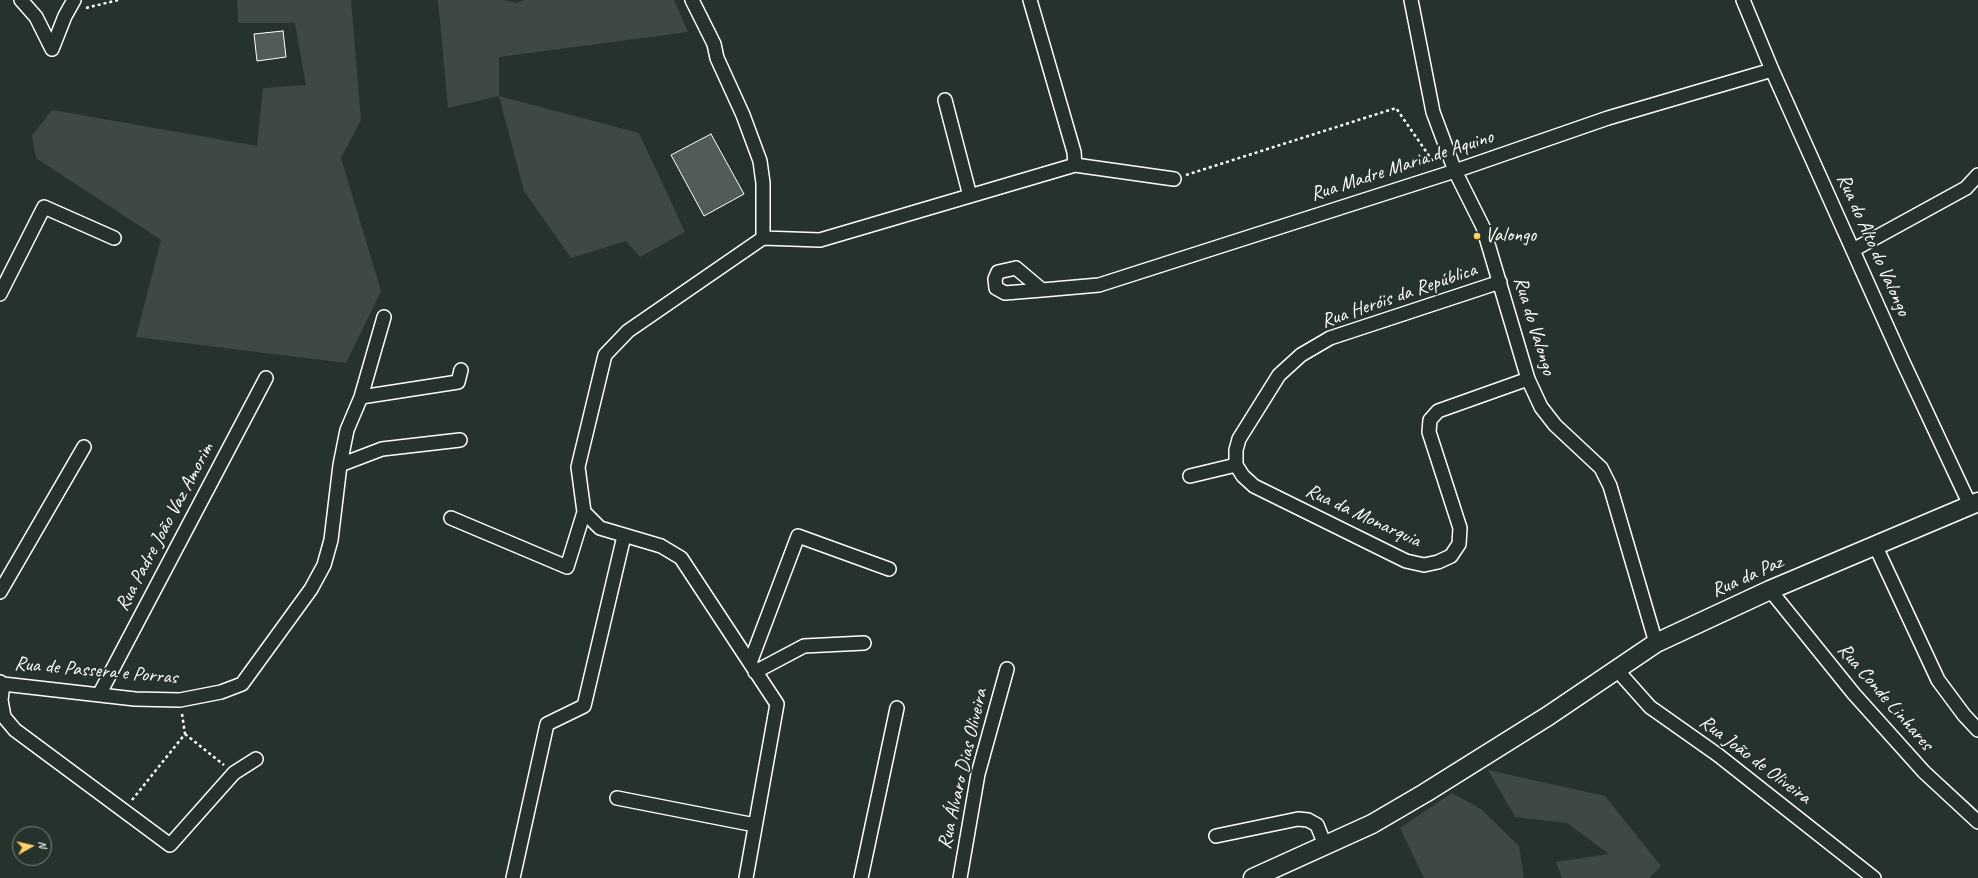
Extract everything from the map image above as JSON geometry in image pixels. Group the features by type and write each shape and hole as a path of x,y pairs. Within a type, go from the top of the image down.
{"main road":[{"name":"Rua da Paz","path":"1253,878 1372,824 1425,793 1548,716 1656,643 1770,590 1974,503"}],"street":[{"path":"21,0 36,17 52,49 65,16 74,0"},
{"path":"692,0 714,44 718,58 743,115 760,161 763,183 763,238"},
{"path":"1030,0 1074,152 1075,165"},
{"name":"Rua do Valongo","path":"1411,0 1433,112 1455,171 1483,227 1528,379 1541,407 1555,425 1601,468 1610,486 1656,643"},
{"name":"Rua do Alto do Valongo","path":"1743,0 1772,70 1903,362 1974,503"},
{"name":"Rua Madre Maria de Aquino","path":"1042,290 1099,285 1455,171 1608,118 1772,70"},
{"path":"945,100 970,196"},
{"path":"451,518 567,567 584,512 578,467 605,355 628,331 763,238 820,240 1075,165 1174,179"},
{"path":"1853,250 1966,188 1978,175"},
{"path":"0,294 44,207 114,238"},
{"name":"Rua Heróis da República","path":"1236,465 1236,450 1239,439 1279,375 1301,355 1330,338 1500,282"},
{"name":"Rua de Passera e Porras","path":"1,683 135,699 180,700 221,692 242,684 311,589 324,565 331,540 340,465 347,430 361,397 384,317"},
{"path":"361,397 458,382 461,370"},
{"name":"Rua Padre João Vaz Amorim","path":"99,695 266,378"},
{"name":"Rua da Monarquia","path":"1236,465 1243,476 1254,486 1406,561 1424,565 1438,562 1451,556 1459,544 1460,528 1429,432 1430,420 1438,411 1528,379"},
{"path":"340,465 382,449 460,440"},
{"path":"0,592 84,447"},
{"path":"1190,476 1236,465"},
{"path":"584,512 600,528 661,546 681,558 777,704 746,878"},
{"path":"514,878 547,724 584,706 624,536"},
{"path":"752,667 798,536 889,569"},
{"path":"1875,545 1938,680 1964,715 1978,730"},
{"name":"Rua Conde Linhares","path":"1770,590 1854,694 1924,772 1978,822"},
{"path":"752,667 804,646 864,643"},
{"name":"Rua Álvaro Dias Oliveira","path":"960,878 978,774 1007,669"},
{"name":"Rua João de Oliveira","path":"1617,670 1650,707 1718,755 1874,878"},
{"path":"1,683 1,700 4,717 15,730 170,845 234,773 256,759"},
{"path":"861,878 896,708"},
{"path":"617,798 755,825"},
{"path":"1216,836 1298,819 1308,820 1317,825 1326,845"}],"path":[{"path":"1174,179 1396,108 1435,164 1455,171"},
{"path":"180,700 185,734 234,773"},
{"path":"124,811 185,734"}],"shaded area":[{"path":"237,0 351,0 361,120 341,158 381,291 346,363 136,337 161,240 36,158 32,136 52,110 257,146 263,88 306,85 295,23 238,23"},
{"path":"438,0 503,0 517,3 524,0 674,0 688,32 499,57 499,96 448,108"},
{"path":"499,96 639,133 685,232 640,257 626,241 571,258 524,191"},
{"path":"1488,770 1605,796 1661,866 1649,878 1562,878 1556,862 1609,854 1567,823 1515,817"},
{"path":"1452,793 1481,809 1519,846 1524,878 1424,878 1400,828"}],"building":[{"path":"283,31 286,57 257,61 254,34"},
{"path":"711,134 744,194 704,216 671,155"}],"place":[{"name":"Valongo","path":"1477,236"}]}
